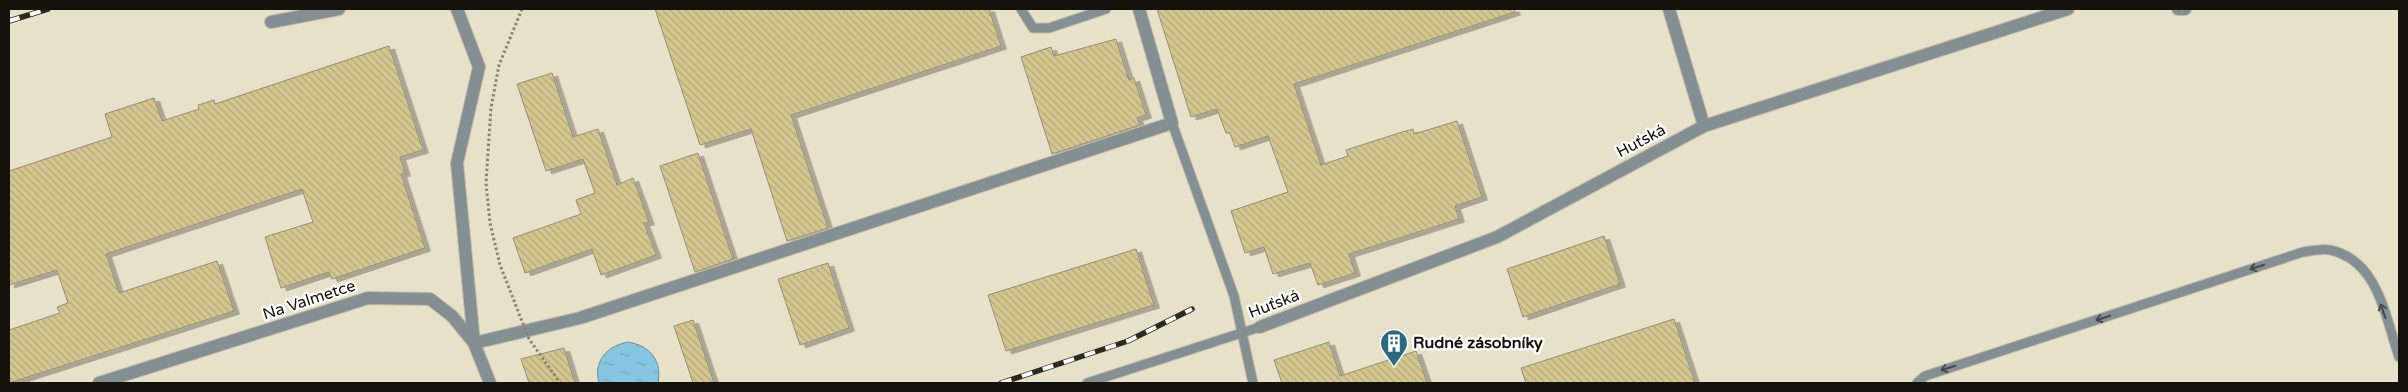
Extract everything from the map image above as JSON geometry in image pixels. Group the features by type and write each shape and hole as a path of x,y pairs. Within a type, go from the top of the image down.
{"street":[{"path":"271,22 339,9"},
{"path":"457,9 479,67 457,163 474,343 580,318 1172,122 1140,9"},
{"path":"1669,9 1704,126"},
{"name":"Huťská","path":"1260,327 1497,237 1704,126 2068,9"},
{"path":"2178,9 2185,9"},
{"name":"Na Valmetce","path":"99,383 368,298 430,298 452,316 474,343 490,383"}],"lane":[{"path":"1022,9 1034,28 1049,28 1106,9"},
{"name":"Huťská","path":"1172,122 1234,296 1252,383"},
{"path":"1917,383 1925,376 2293,255 2328,249 2353,257 2372,279 2399,357"},
{"name":"Huťská","path":"1087,383 1260,327"}],"path":[{"path":"522,9 499,66 491,108 486,184 490,224 503,273 529,339 560,383"}],"water":[{"path":"628,342 643,347 653,356 658,368 658,383 599,383 598,368 603,356 614,347"}],"building":[{"path":"655,9 989,9 1001,46 791,115 828,228 787,241 751,129 700,145"},
{"path":"1157,9 1514,9 1515,12 1294,84 1321,165 1348,156 1346,150 1413,129 1414,134 1457,121 1482,197 1455,206 1459,219 1349,254 1355,273 1318,285 1310,263 1273,274 1264,247 1245,253 1231,211 1288,192 1268,136 1235,147 1230,133 1226,133 1217,109 1191,117"},
{"path":"1116,39 1129,80 1134,78 1146,115 1137,118 1140,125 1052,154 1021,57 1051,47 1054,56"},
{"path":"389,46 423,150 400,157 405,173 401,174 425,248 332,279 329,272 281,288 265,237 313,222 302,189 106,254 119,293 217,261 234,311 9,383 9,330 60,313 57,307 68,303 57,270 9,285 9,171 112,137 105,114 154,98 162,121 199,109 198,105 214,100 215,104"},
{"path":"552,73 573,137 598,129 617,185 633,178 649,222 644,223 656,255 601,275 592,249 525,273 513,238 581,214 576,200 595,193 583,159 546,171 517,84"},
{"path":"698,153 733,259 695,272 660,166"},
{"path":"1604,236 1620,284 1523,317 1507,269"},
{"path":"1136,249 1154,305 1006,351 988,295"},
{"path":"828,263 849,328 800,345 778,279"},
{"path":"1674,319 1695,383 1526,383 1521,368"},
{"path":"693,320 714,383 693,383 674,326"},
{"path":"1329,342 1340,376 1416,351 1427,383 1282,383 1274,360"},
{"path":"564,348 575,383 529,383 521,359"}],"railway":[{"path":"9,21 48,9"},
{"path":"1001,383 1128,341 1192,309"}],"place":[{"name":"Rudné zásobníky","path":"1394,367"}]}
